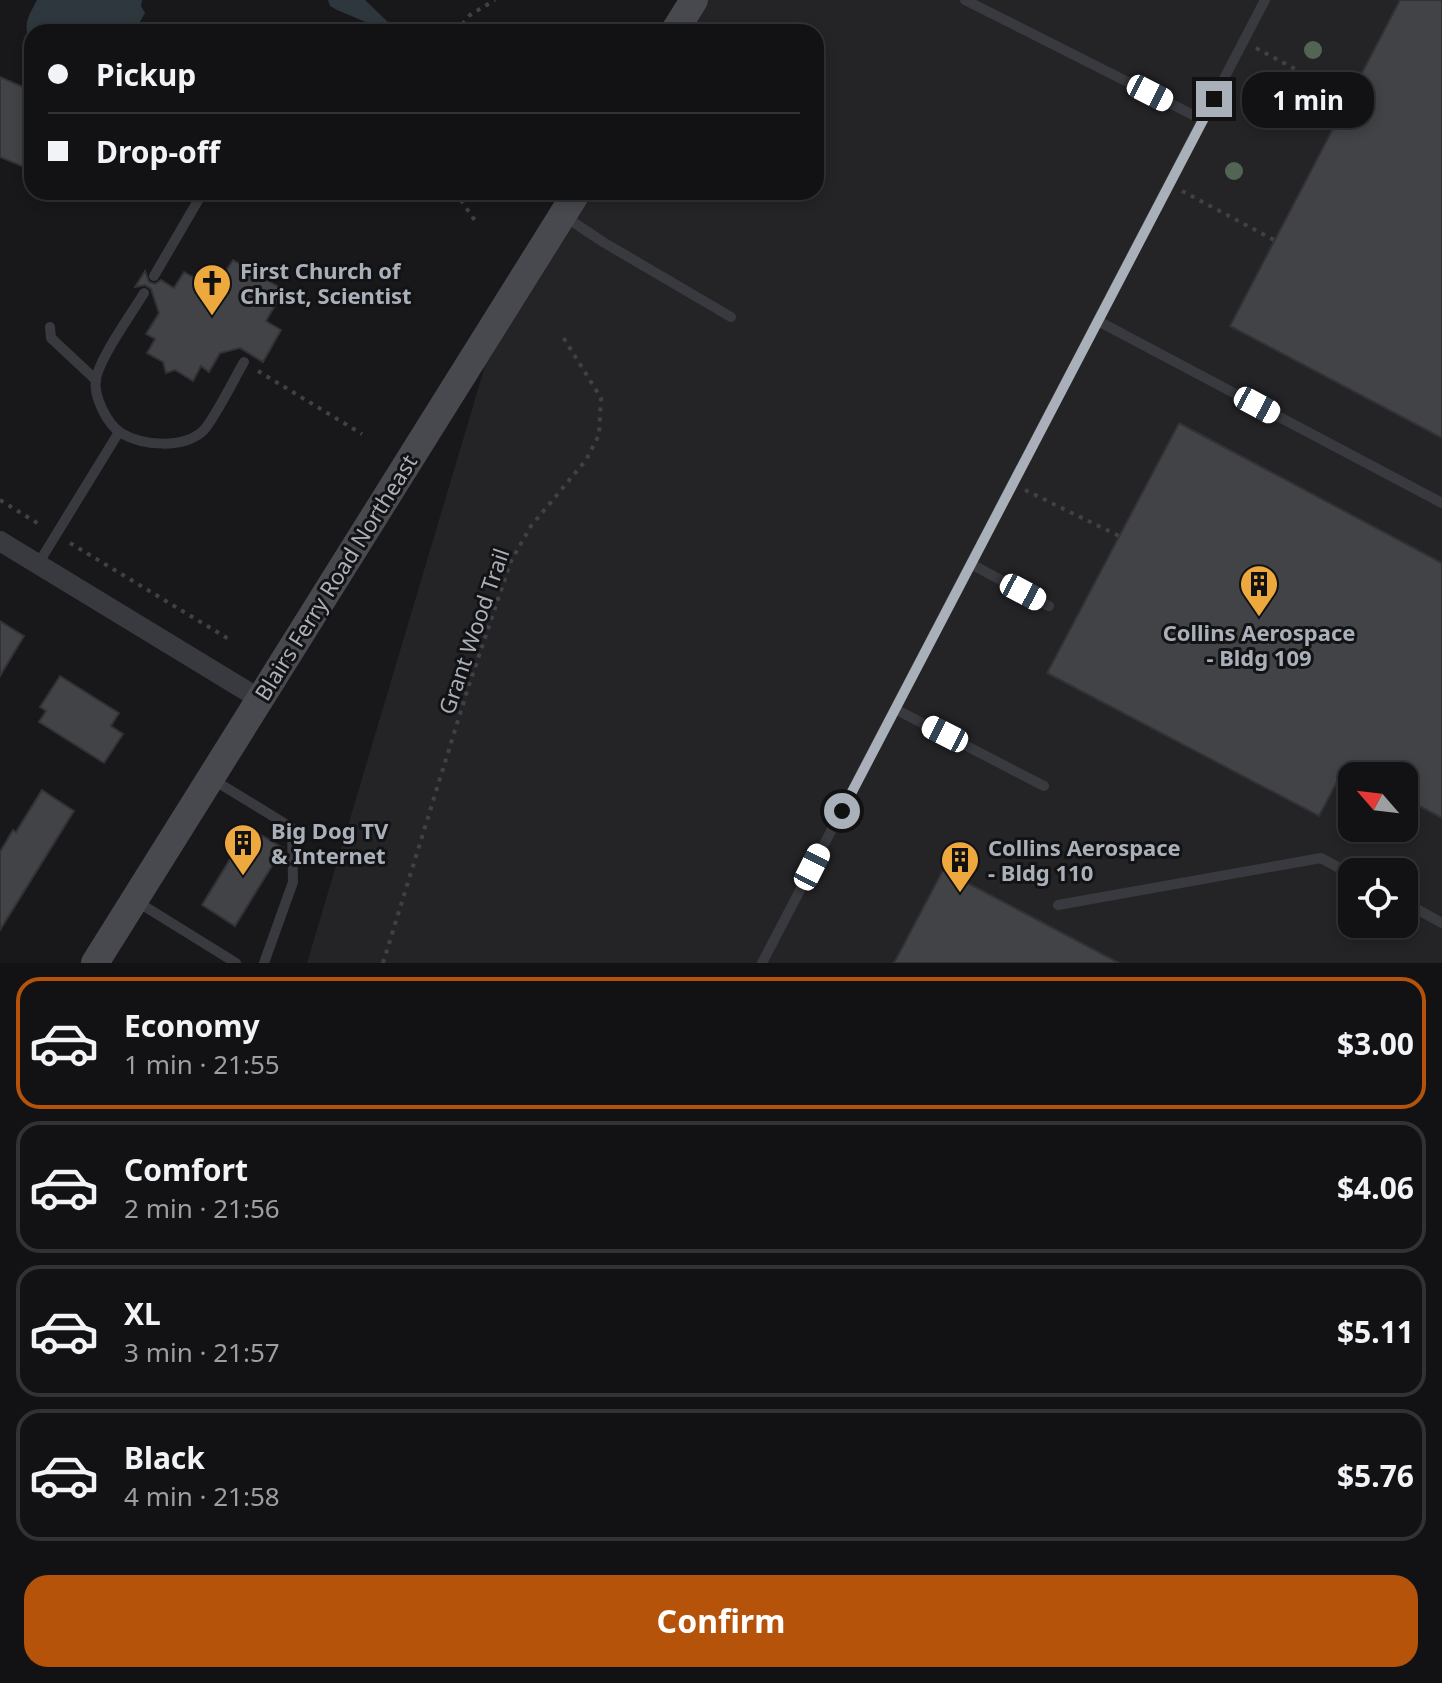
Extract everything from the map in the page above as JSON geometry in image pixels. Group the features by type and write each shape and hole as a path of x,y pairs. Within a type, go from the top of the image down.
{"main road":[{"path":"679,24 694,0"},
{"name":"Blairs Ferry Road Northeast","path":"95,963 258,698 570,204"}],"street":[{"path":"0,541 258,698"}],"lane":[{"path":"965,0 1203,120"},
{"path":"762,963 1265,0"},
{"path":"154,276 198,200"},
{"path":"570,204 603,242 731,317"},
{"path":"96,380 144,293"},
{"path":"1098,321 1442,503"},
{"path":"50,327 51,338 56,345 86,368 96,380 104,413 119,432 158,444 182,442 203,431 244,362"},
{"path":"38,564 119,432"},
{"path":"971,564 1049,606"},
{"path":"895,709 1044,786"},
{"path":"209,777 292,828 293,882 264,963"},
{"path":"1058,905 1321,858 1338,867"},
{"path":"134,900 236,963"},
{"path":"1418,910 1442,923"}],"path":[{"path":"463,24 470,15 495,0"},
{"path":"1244,41 1349,98"},
{"path":"1170,184 1274,240"},
{"path":"461,200 476,222"},
{"name":"Grant Wood Trail","path":"383,963 468,688 511,561 531,526 586,460 599,435 601,398 563,337"},
{"path":"257,370 362,434"},
{"path":"1013,483 1119,536"},
{"path":"0,500 232,641"}],"shaded area":[{"path":"37,0 142,0 145,13 139,24 27,24"},
{"path":"328,0 365,0 390,24 370,24 330,6"},
{"path":"694,0 1442,0 1442,963 307,963 499,319 572,200 824,200 824,24 680,24"}],"building":[{"path":"1400,0 1442,0 1442,438 1230,326"},
{"path":"0,77 24,88 24,167 0,157"},
{"name":"First Church of Christ, Scientist","path":"233,260 284,290 266,321 281,330 263,362 240,348 220,353 209,372 201,366 193,381 175,370 166,373 163,362 147,353 155,339 146,334 159,313 151,289 145,285 135,287 145,271 149,282 155,284 161,280 174,288 184,272 202,282 222,277"},
{"name":"Collins Aerospace - Bldg 109","path":"1179,423 1442,563 1442,818 1418,805 1418,762 1338,762 1338,780 1319,816 1047,673"},
{"path":"0,621 24,636 0,676"},
{"path":"60,676 119,713 111,726 123,734 104,763 39,722 46,711 40,707"},
{"path":"42,790 74,811 0,930 0,852"},
{"name":"Big Dog TV & Internet","path":"249,828 283,848 235,926 202,905"},
{"name":"Collins Aerospace - Bldg 110","path":"943,870 1034,918 1119,963 894,963"}],"place":[{"name":"First Church of Christ, Scientist","path":"212,317"},
{"name":"Collins Aerospace - Bldg 109","path":"1259,618"},
{"name":"Big Dog TV & Internet","path":"243,877"},
{"name":"Collins Aerospace - Bldg 110","path":"960,894"}],"route":[{"path":"842,811 1214,99"}]}
